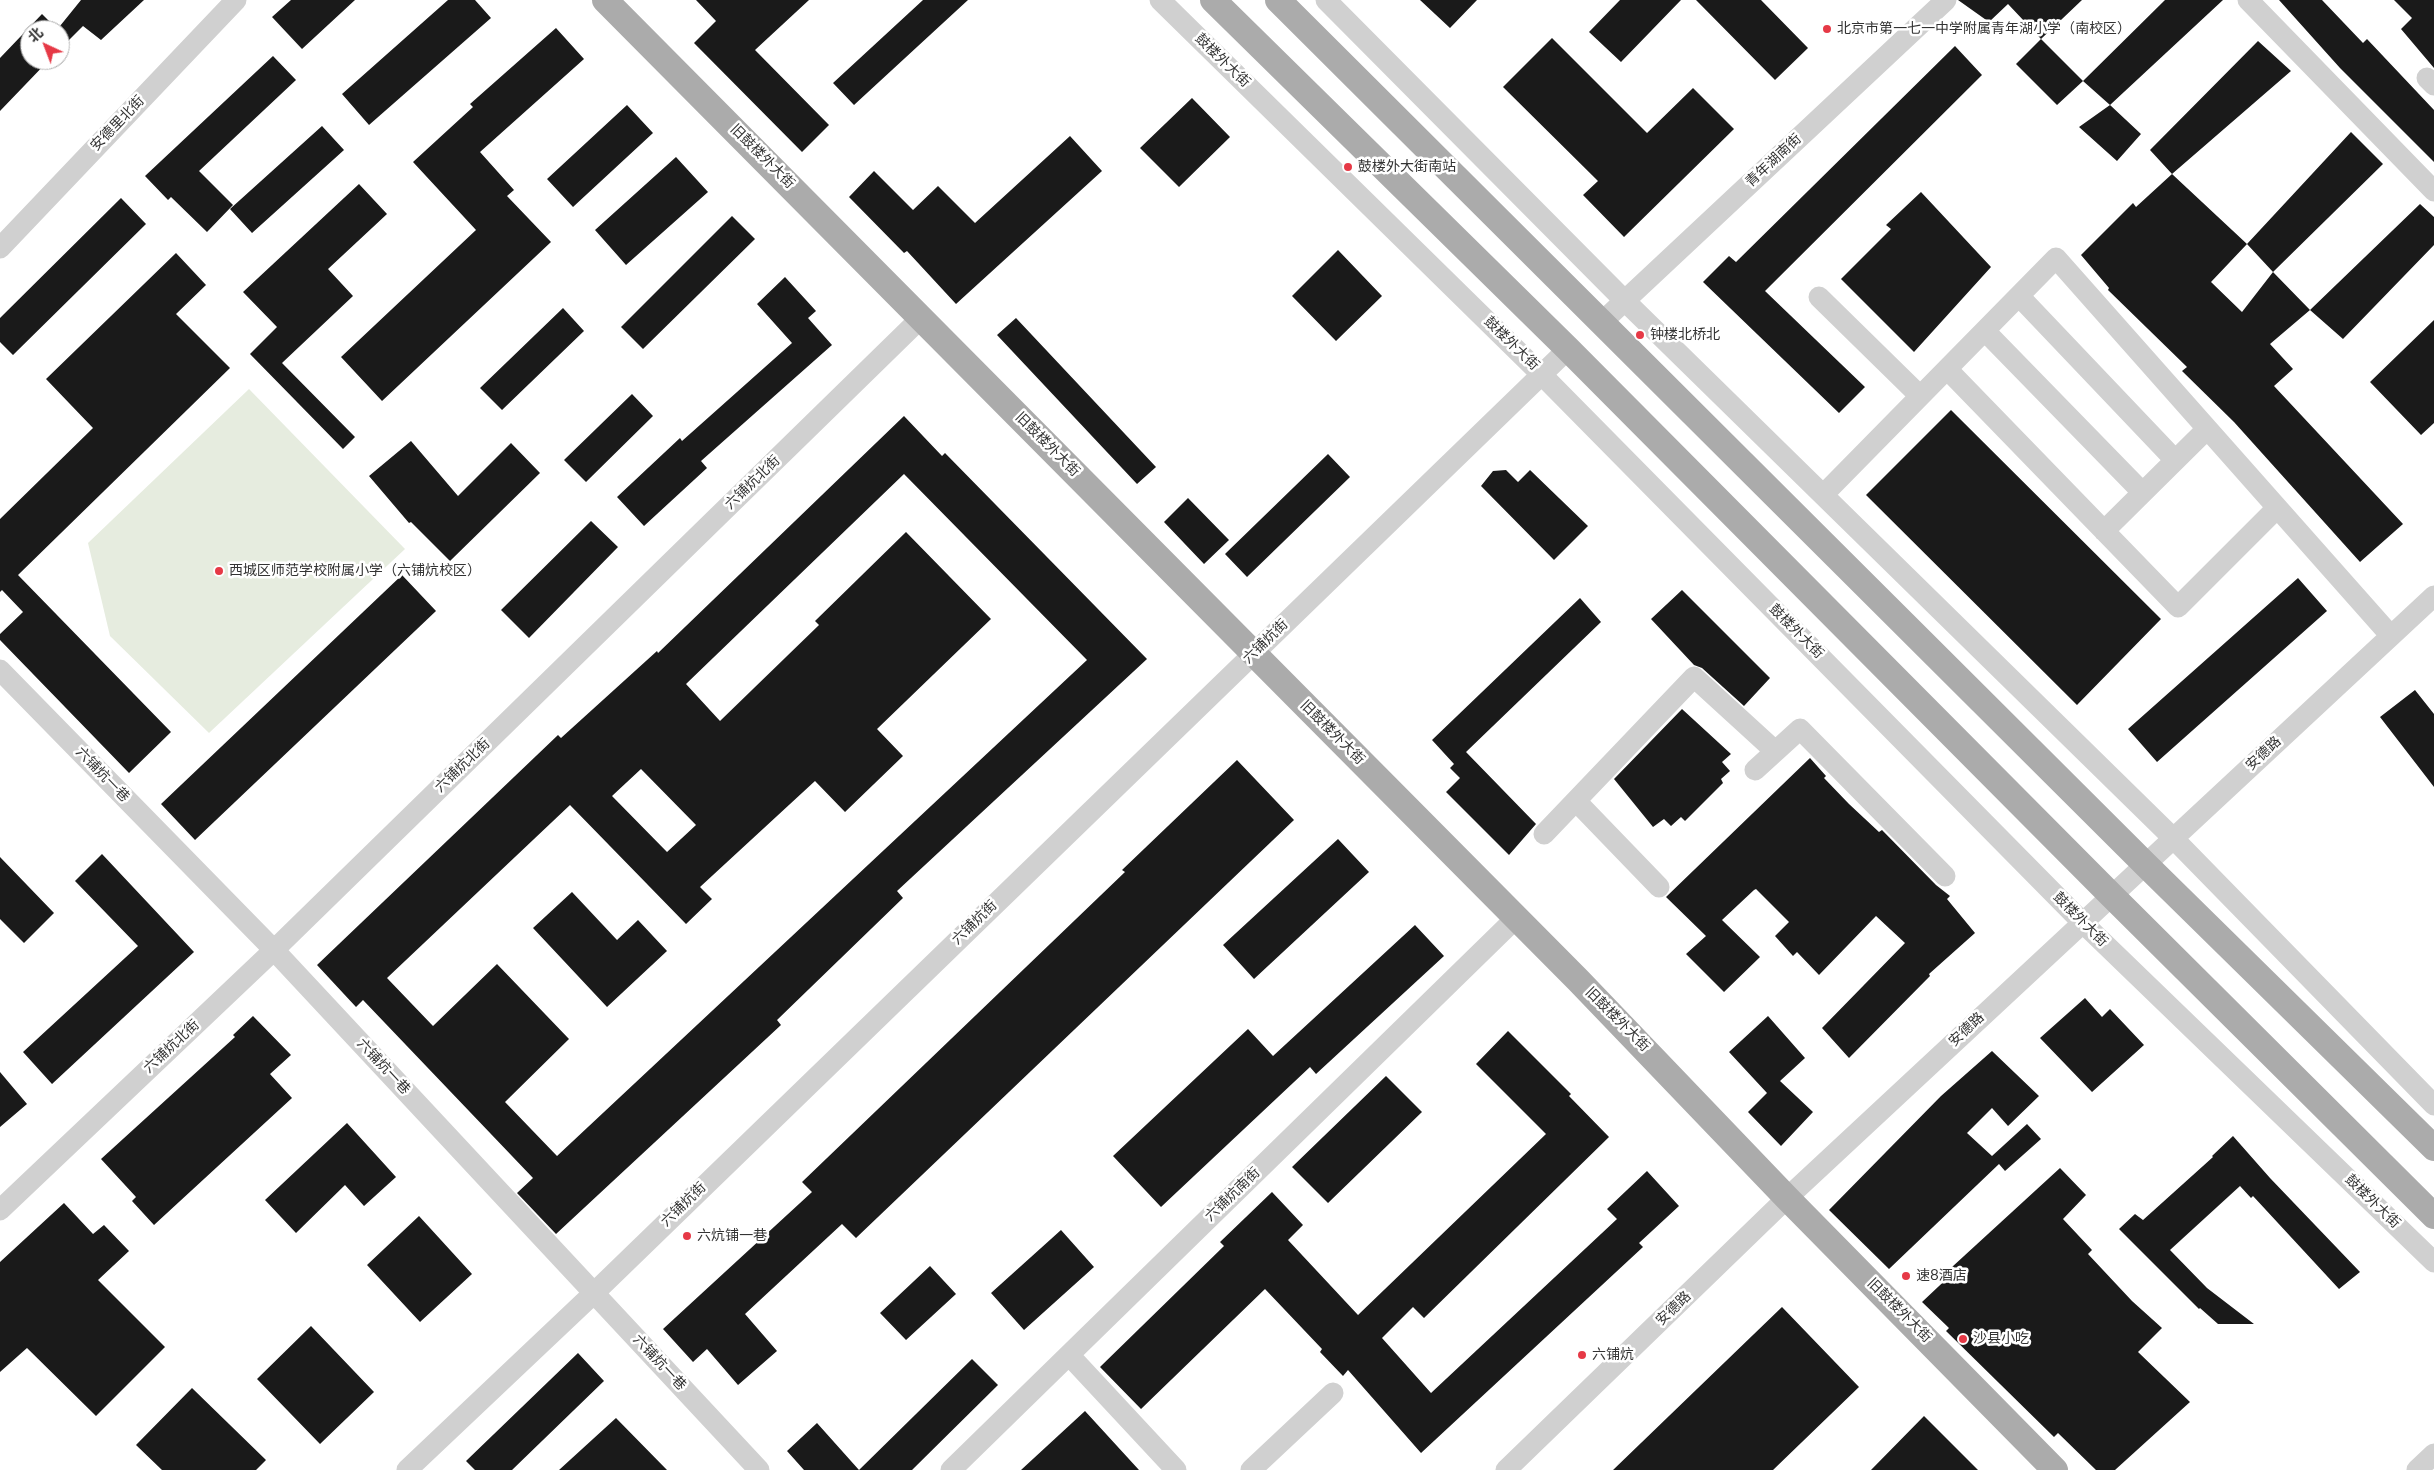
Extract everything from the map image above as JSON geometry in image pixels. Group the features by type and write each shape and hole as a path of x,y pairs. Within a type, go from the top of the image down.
{"main road":[{"name":"旧鼓楼外大街","path":"605,0 1655,1058 1787,1198 2055,1470"},
{"path":"1213,0 1568,349 2112,896 2434,1216"},
{"path":"1278,0 2146,865 2434,1148"}],"street":[{"name":"安德里北街","path":"0,248 236,0"},
{"name":"鼓楼外大街","path":"1160,0 1542,375 2082,923 2434,1262"},
{"path":"1326,0 1624,300 2173,838 2434,1105"},
{"name":"青年湖南街","path":"1602,322 1946,0"},
{"path":"2248,0 2434,191"},
{"path":"1823,495 2056,258 2391,636"},
{"path":"2019,296 2175,460"},
{"path":"1819,297 1920,396"},
{"name":"六铺炕北街","path":"0,1210 274,950 922,318"},
{"path":"1985,331 2142,492"},
{"name":"六铺炕街","path":"407,1470 594,1293 1568,349"},
{"path":"1948,368 2178,608 2277,508"},
{"path":"2104,531 2207,429"},
{"name":"安德路","path":"1506,1470 1787,1198 2434,596"},
{"name":"六铺炕一巷","path":"0,670 274,950 759,1470"},
{"path":"1544,834 1694,677 1775,751"},
{"path":"1755,770 1800,729 1945,876"},
{"path":"1576,801 1658,887"},
{"name":"六铺炕南街","path":"951,1470 1515,919"},
{"path":"1069,1355 1176,1470"},
{"path":"1251,1470 1333,1393"},
{"path":"2417,1470 2434,1454"}],"shaded area":[{"path":"249,389 405,549 209,733 110,636 88,543"}],"building":[{"path":"81,0 144,0 101,40 83,26 70,39 70,20 65,20"},
{"path":"291,0 355,0 302,49 272,17"},
{"path":"448,0 475,0 491,18 369,125 342,94"},
{"path":"696,0 809,0 755,50 829,125 802,152 694,43 716,21"},
{"path":"923,0 968,0 854,105 833,83"},
{"path":"1420,0 1477,0 1450,28"},
{"path":"1620,0 1681,0 1621,62 1589,32"},
{"path":"1696,0 1761,0 1808,48 1775,80"},
{"path":"1958,0 2082,0 2041,39 2008,4 1989,22"},
{"path":"2165,0 2223,0 2110,105 2083,81"},
{"path":"2279,0 2322,0 2363,43 2367,39 2434,110 2434,162 2340,68"},
{"path":"2394,0 2434,0 2434,68 2401,29 2412,18"},
{"path":"42,14 48,20 36,20"},
{"path":"556,28 584,59 480,152 514,190 507,196 551,242 382,401 341,357 476,230 413,162 473,107 470,104"},
{"path":"20,37 20,70 39,70 0,111 0,58"},
{"path":"1552,38 1647,133 1693,88 1734,129 1624,237 1583,195 1598,181 1503,87"},
{"path":"2041,39 2083,81 2057,105 2016,64"},
{"path":"2258,41 2291,71 2172,174 2150,150"},
{"path":"1955,46 1982,75 1765,291 1865,387 1839,413 1703,282 1729,256 1736,262"},
{"path":"273,56 296,80 199,171 233,205 207,232 171,197 168,200 145,176"},
{"path":"1192,98 1230,137 1179,187 1140,148"},
{"path":"627,105 653,133 573,207 547,179"},
{"path":"2110,105 2141,134 2117,161 2079,127"},
{"path":"322,126 344,150 252,233 230,209"},
{"path":"2351,132 2383,164 2273,272 2247,244"},
{"path":"1070,136 1102,171 956,304 907,251 904,253 849,197 874,171 913,210 938,186 975,223"},
{"path":"676,157 708,192 626,265 595,230"},
{"path":"2172,174 2247,244 2211,282 2242,312 2273,272 2310,310 2270,344 2293,369 2274,386 2403,524 2360,562 2234,422 2182,371 2187,367 2108,290 2109,288 2081,255 2133,203 2136,207"},
{"path":"359,184 387,214 328,269 353,296 282,363 355,437 343,449 250,354 277,327 243,292"},
{"path":"1921,192 1991,267 1914,352 1841,279 1891,229 1886,225"},
{"path":"121,198 146,224 13,355 0,342 0,318"},
{"path":"2420,204 2434,217 2434,245 2343,339 2310,310"},
{"path":"732,216 755,239 643,349 621,327"},
{"path":"1338,250 1382,296 1336,341 1292,296"},
{"path":"176,253 206,285 176,314 230,368 18,575 171,732 129,773 0,640 0,634 23,612 2,590 0,592 0,519 93,428 46,379"},
{"path":"785,277 816,311 808,318 832,345 701,461 707,468 644,526 617,497 680,438 682,441 792,343 757,304"},
{"path":"563,308 584,331 502,410 480,388"},
{"path":"1016,318 1156,467 1137,484 997,335"},
{"path":"2434,320 2434,423 2421,435 2370,382"},
{"path":"632,394 653,416 586,482 564,460"},
{"path":"1951,410 2161,619 2077,705 1866,495"},
{"path":"904,416 942,456 945,453 1147,659 897,891 903,898 777,1020 781,1025 556,1234 517,1193 533,1178 363,1000 356,1007 317,965 558,735 561,738 657,651 658,653","holes":["904,474 1087,660 557,1156 505,1102 569,1039 497,964 433,1026 387,978 570,805 686,924 712,899 700,887 815,781 845,812 903,756 877,729 991,619 906,532 815,621 819,625 720,721 686,684","641,769 696,825 667,852 612,796"]},
{"path":"411,441 458,496 511,443 540,473 450,561 411,522 409,523 369,476"},
{"path":"1328,454 1350,477 1247,577 1225,554"},
{"path":"1506,470 1518,482 1530,470 1588,526 1554,560 1481,486 1493,471"},
{"path":"1188,498 1229,540 1204,564 1164,522"},
{"path":"591,521 618,547 529,638 501,610"},
{"path":"402,575 436,611 195,840 161,804"},
{"path":"2298,578 2327,611 2157,762 2128,729"},
{"path":"1682,590 1770,678 1744,706 1702,668 1694,665 1651,619"},
{"path":"1580,598 1601,622 1466,752 1536,824 1509,855 1446,792 1460,778 1450,768 1454,764 1432,740"},
{"path":"2415,690 2434,714 2434,787 2380,717"},
{"path":"1682,709 1731,754 1722,762 1730,771 1721,779 1723,783 1685,821 1681,817 1671,826 1664,819 1653,827 1614,779"},
{"path":"1810,758 1826,776 1824,778 1849,804 1879,832 1882,830 1936,885 1950,896 1947,899 1975,933 1929,974 1930,976 1849,1058 1822,1028 1905,943 1876,916 1819,975 1797,952 1793,956 1775,936 1789,922 1756,889 1754,890 1722,920 1760,957 1724,992 1686,954 1706,936 1666,897"},
{"path":"1237,760 1294,820 856,1238 842,1224 745,1314 777,1351 738,1385 707,1349 693,1362 663,1329 812,1192 802,1182 1125,872 1122,870"},
{"path":"1338,839 1369,872 1254,979 1223,945"},
{"path":"102,854 194,952 52,1084 23,1052 138,946 75,881"},
{"path":"0,857 54,913 24,943 0,919"},
{"path":"572,892 617,940 638,920 667,951 607,1007 533,928"},
{"path":"1415,925 1444,956 1316,1074 1310,1067 1161,1207 1113,1156 1248,1029 1273,1056"},
{"path":"2085,998 2102,1017 2110,1009 2144,1045 2092,1092 2040,1038"},
{"path":"253,1016 291,1055 270,1074 292,1098 154,1225 132,1201 136,1197 101,1159 235,1037 233,1035"},
{"path":"1768,1016 1805,1058 1780,1081 1813,1112 1781,1146 1748,1112 1767,1093 1729,1052"},
{"path":"1508,1031 1571,1094 1569,1096 1609,1137 1424,1318 1413,1307 1382,1338 1431,1393 1617,1219 1607,1209 1647,1171 1679,1206 1639,1243 1643,1247 1421,1453 1348,1370 1343,1376 1320,1352 1322,1349 1265,1289 1141,1409 1100,1367 1224,1246 1220,1242 1272,1192 1303,1225 1288,1240 1358,1315 1546,1134 1476,1064"},
{"path":"1992,1051 2039,1096 2008,1126 1992,1108 1967,1133 1992,1156 2027,1124 2041,1139 2005,1171 1999,1164 1889,1269 1829,1210 1941,1096"},
{"path":"0,1072 27,1104 0,1127"},
{"path":"1386,1076 1422,1112 1328,1203 1292,1167"},
{"path":"347,1123 396,1177 364,1206 345,1185 296,1233 265,1200"},
{"path":"2233,1136 2270,1178 2360,1272 2339,1289 2253,1196 2251,1198 2240,1186 2170,1250 2207,1288 2254,1324 2218,1324 2199,1309 2119,1229 2135,1214 2143,1220 2213,1157"},
{"path":"2060,1168 2086,1195 2063,1219 2092,1250 2088,1254 2132,1301 2162,1328 2138,1352 2190,1402 2115,1470 2096,1470 2058,1433 2054,1437 1946,1331 1949,1328 1922,1302 1955,1271 1952,1267"},
{"path":"64,1203 93,1234 104,1225 129,1251 98,1280 165,1347 96,1416 27,1348 0,1372 0,1262"},
{"path":"419,1216 472,1274 420,1322 367,1265"},
{"path":"1061,1230 1094,1267 1024,1330 991,1293"},
{"path":"930,1266 956,1294 906,1340 880,1313"},
{"path":"1782,1307 1859,1387 1773,1470 1613,1470"},
{"path":"311,1326 374,1392 320,1444 257,1379"},
{"path":"578,1353 604,1381 512,1470 475,1470 466,1461"},
{"path":"972,1359 998,1385 912,1470 859,1470"},
{"path":"192,1388 266,1460 256,1470 162,1470 136,1445"},
{"path":"1085,1411 1139,1470 1021,1470"},
{"path":"1924,1416 1978,1470 1871,1470"},
{"path":"616,1418 667,1470 559,1470"},
{"path":"817,1423 859,1470 804,1470 787,1451"}],"place":[{"name":"北京市第一七一中学附属青年湖小学（南校区）","path":"1827,29"},
{"name":"鼓楼外大街南站","path":"1348,167"},
{"name":"钟楼北桥北","path":"1640,335"},
{"name":"西城区师范学校附属小学（六铺炕校区）","path":"219,571"},
{"name":"六炕铺一巷","path":"687,1236"},
{"name":"速8酒店","path":"1906,1276"},
{"name":"沙县小吃","path":"1963,1339"},
{"name":"六铺炕","path":"1582,1355"}]}
